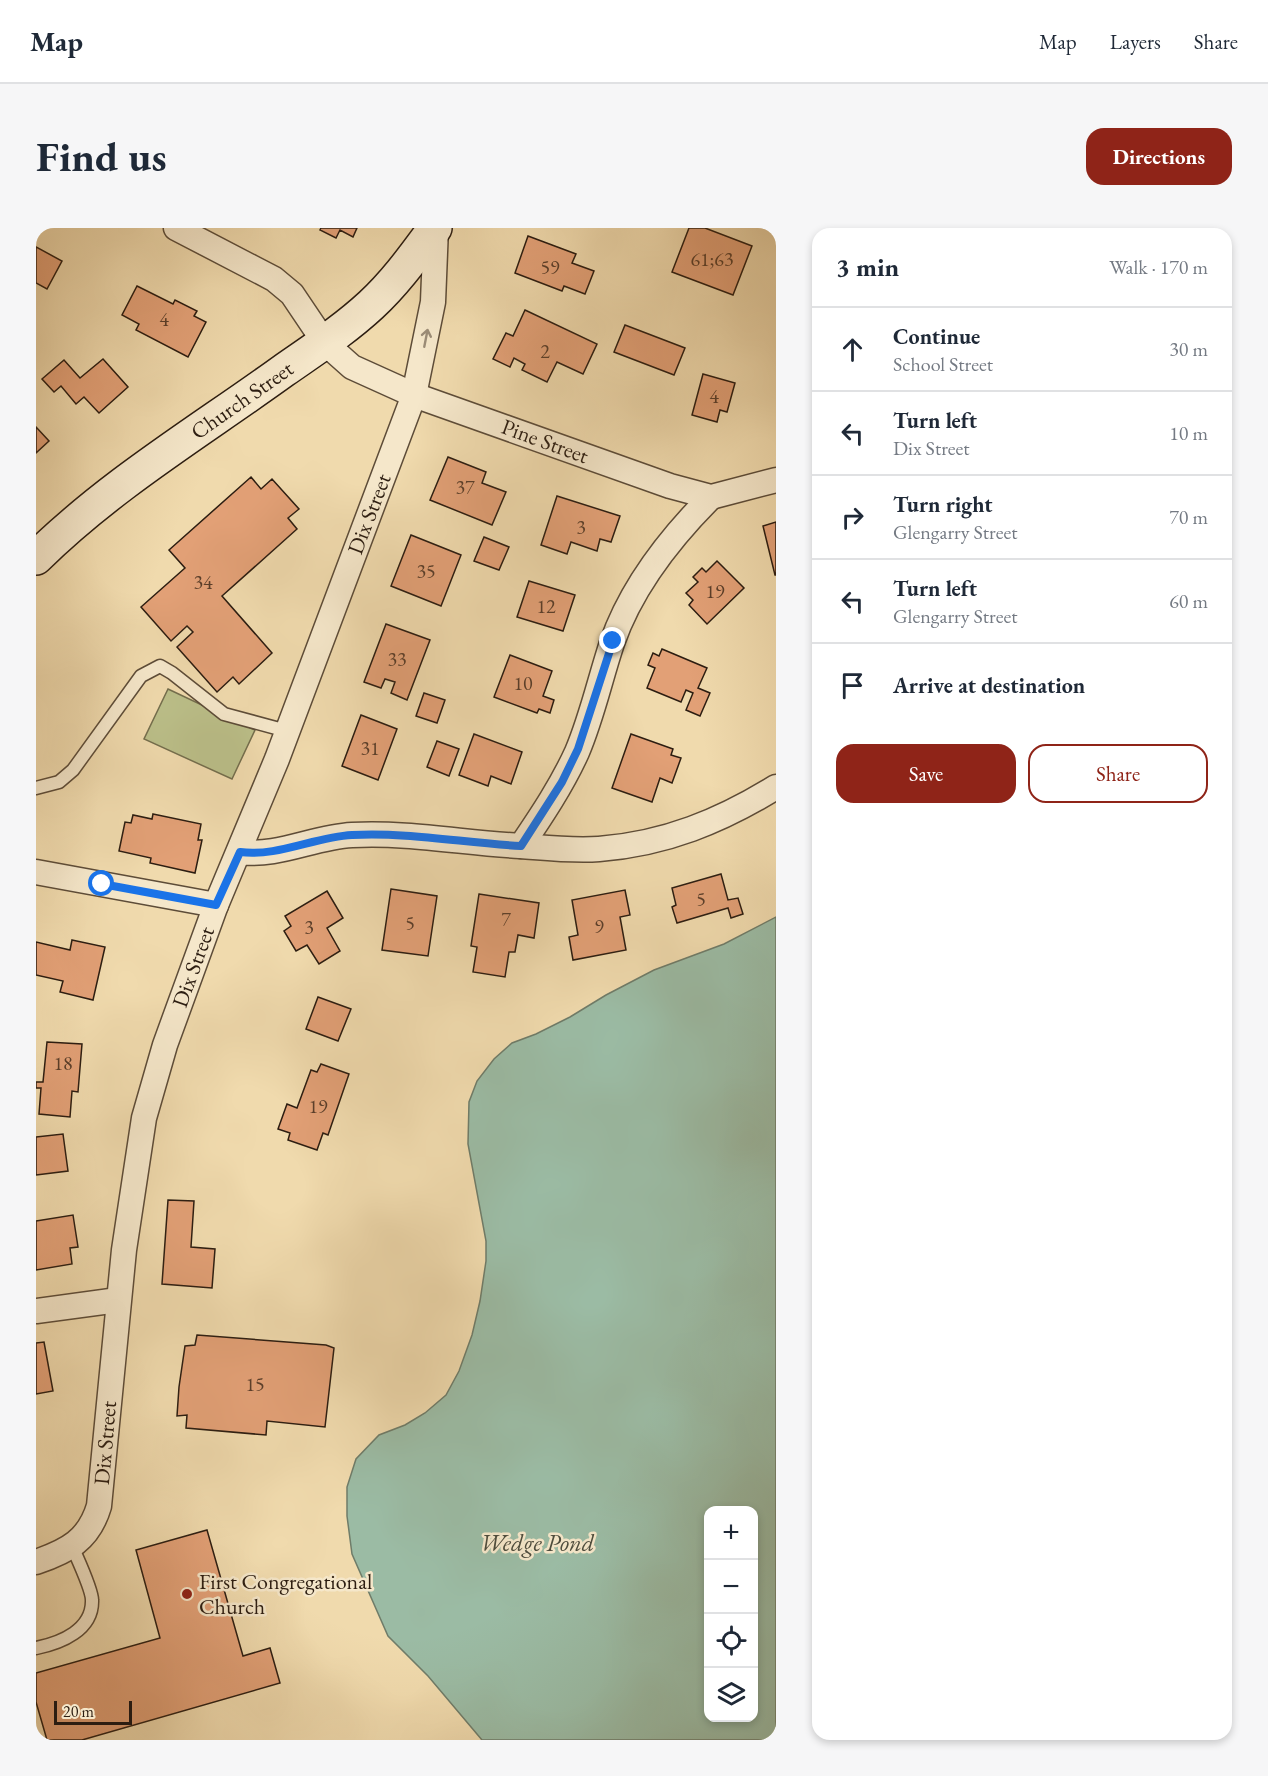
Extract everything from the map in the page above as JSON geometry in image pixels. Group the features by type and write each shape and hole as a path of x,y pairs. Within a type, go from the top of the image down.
{"main road":[{"name":"Church Street","path":"36,558 72,524 118,488 325,343 370,306 405,269 435,228"}],"street":[{"name":"Pine Street","path":"176,228 274,279 292,294 325,343 352,367 414,395 670,486 711,497 776,480"},
{"name":"Dix Street","path":"36,1563 72,1546 92,1524 99,1506 118,1300 132,1186 144,1118 165,1045 216,905 240,852 287,731 414,395 433,302 435,228"},
{"path":"521,846 562,782 578,749 623,616 643,581 673,538 711,497"},
{"path":"240,852 268,853 328,838 385,834 406,834 483,844 567,850 624,846 668,837 724,817 776,787"},
{"path":"36,872 216,905"},
{"path":"36,1311 118,1300"}],"lane":[{"path":"36,788 59,782 73,770 141,676 160,666 224,714 287,731"},
{"path":"36,1648 56,1644 78,1631 89,1617 92,1598 72,1546"}],"shaded area":[{"path":"168,689 255,730 232,779 144,739"}],"water":[{"name":"Wedge Pond","path":"776,917 776,1740 482,1740 428,1676 388,1636 352,1554 347,1516 347,1487 356,1459 379,1435 405,1425 425,1413 446,1395 459,1371 472,1335 486,1261 486,1241 468,1144 469,1102 477,1081 494,1059 512,1043 570,1017 654,970 724,944"}],"building":[{"path":"321,228 357,228 353,237 340,230 336,238 320,230"},
{"path":"689,228 705,228 752,246 733,295 672,272"},
{"path":"528,236 576,254 572,263 594,271 585,294 564,286 562,291 515,273"},
{"path":"36,247 62,261 47,289 36,283"},
{"path":"137,286 173,304 175,300 197,311 194,316 206,322 188,357 136,330 139,324 122,315"},
{"path":"525,310 597,344 583,374 557,362 547,382 522,370 525,364 514,358 510,367 493,359 506,333 513,336"},
{"path":"625,325 685,348 674,375 614,352"},
{"path":"103,359 128,387 99,413 84,397 76,404 61,386 54,392 42,379 64,360 80,378"},
{"path":"703,374 735,383 727,412 720,410 717,422 692,415"},
{"path":"36,427 49,441 36,453"},
{"path":"448,457 486,472 482,483 506,492 492,525 430,500"},
{"path":"251,477 261,489 272,479 299,509 288,518 297,529 222,596 272,653 239,684 233,677 217,692 177,647 193,632 187,626 171,641 141,607 185,568 169,550"},
{"path":"557,496 620,516 611,542 600,539 597,551 571,542 567,554 541,545"},
{"path":"776,522 776,575 775,575 763,526"},
{"path":"411,535 461,555 441,606 391,586"},
{"path":"484,537 509,547 499,570 474,561"},
{"path":"717,561 744,588 707,624 689,605 693,600 686,593 698,582 693,577 702,568 706,572"},
{"path":"529,581 575,595 563,631 517,617"},
{"path":"386,624 430,640 407,700 391,693 395,682 385,679 381,688 364,682"},
{"path":"662,649 707,668 698,688 710,693 700,716 686,710 693,693 686,690 681,702 647,688 655,668 648,665 653,653 659,656"},
{"path":"510,655 552,671 543,696 554,700 550,713 539,709 537,713 494,697"},
{"path":"424,693 445,700 437,723 416,716"},
{"path":"361,715 397,729 378,780 342,766"},
{"path":"474,734 522,752 511,784 491,776 488,786 459,775"},
{"path":"631,734 673,749 671,755 681,758 672,783 660,778 652,802 612,788"},
{"path":"437,741 459,749 449,776 427,767"},
{"path":"153,814 201,824 198,840 202,840 195,873 150,863 151,858 119,851 125,822 131,823 133,815 152,819"},
{"path":"721,874 728,900 738,898 743,914 731,918 728,908 677,923 672,907 676,905 672,888"},
{"path":"391,889 437,896 428,956 382,950"},
{"path":"625,890 630,915 620,917 626,950 573,960 569,937 578,935 572,900"},
{"path":"327,891 343,918 327,928 340,951 319,964 307,945 296,951 284,931 291,926 285,916"},
{"path":"479,894 539,903 534,938 518,935 515,952 509,952 505,977 473,972 477,947 471,946"},
{"path":"72,940 105,947 93,1000 60,992 63,981 36,975 36,942 70,950"},
{"path":"318,997 351,1009 338,1041 306,1029"},
{"path":"47,1042 82,1044 78,1092 72,1091 70,1117 39,1114 41,1088 36,1088 36,1082 43,1082"},
{"path":"321,1064 349,1074 328,1135 323,1133 317,1150 288,1140 290,1133 278,1129 287,1104 297,1108 311,1070 317,1072"},
{"path":"63,1134 68,1171 36,1175 36,1137"},
{"path":"168,1200 194,1201 191,1247 215,1249 212,1288 162,1284"},
{"path":"73,1215 78,1247 70,1248 72,1264 36,1270 36,1221"},
{"path":"197,1335 326,1345 334,1348 325,1427 267,1421 266,1435 186,1428 187,1415 177,1416 179,1387 185,1346 195,1345"},
{"path":"44,1342 53,1391 36,1394 36,1343"},
{"name":"First Congregational Church","path":"207,1530 243,1656 270,1648 280,1683 82,1740 47,1740 36,1702 36,1673 160,1638 136,1550"}],"place":[{"name":"First Congregational Church","path":"187,1594"}],"route":[{"path":"102,884 216,905 240,852 268,853 328,838 385,834 406,834 483,844 521,846 562,782 578,749 613,641"}]}
